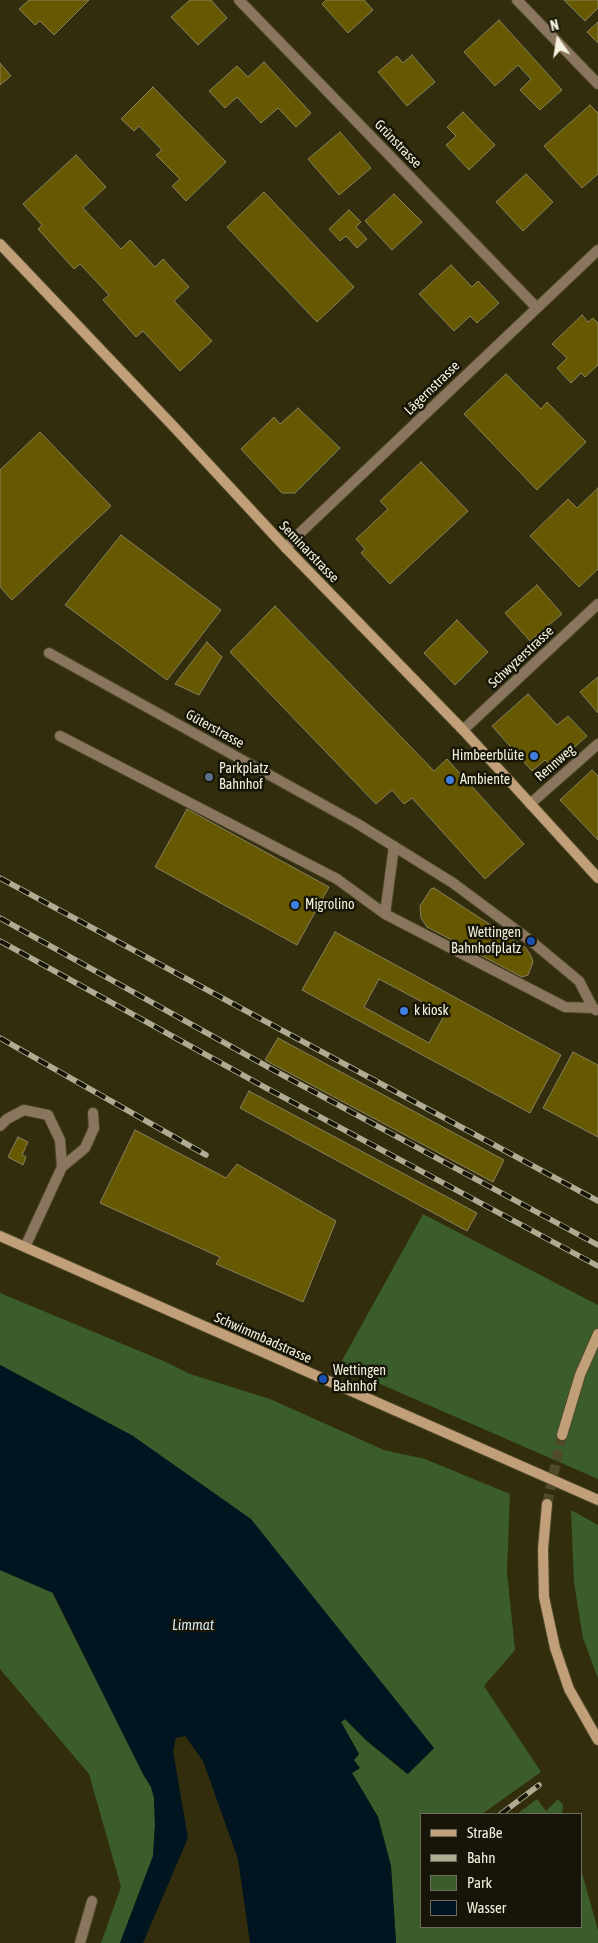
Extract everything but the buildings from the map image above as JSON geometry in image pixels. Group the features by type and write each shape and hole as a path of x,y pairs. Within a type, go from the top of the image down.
{"street":[{"name":"Grünstrasse","path":"239,0 537,308"},
{"path":"517,0 598,84"},
{"name":"Seminarstrasse","path":"0,244 286,548 463,730 598,878"},
{"name":"Lägernstrasse","path":"286,548 598,250"},
{"name":"Schwyzerstrasse","path":"463,730 598,604"},
{"name":"Güterstrasse","path":"49,652 394,846 453,883 531,941 580,981 595,1009"},
{"name":"Güterstrasse","path":"60,736 337,879 385,914 565,1007 595,1009"},
{"name":"Rennweg","path":"530,804 598,744"},
{"path":"385,914 394,846"},
{"path":"0,1126 7,1119 24,1110 48,1115 60,1140 62,1167"},
{"path":"25,1247 62,1167 85,1148 94,1128 93,1113"},
{"name":"Schwimmbadstrasse","path":"0,1236 598,1500"},
{"path":"562,1435 580,1375 598,1334"},
{"path":"547,1504 543,1550 544,1597 555,1648 569,1689 598,1740"},
{"path":"80,1943 92,1902"}],"green space":[{"path":"423,1214 598,1305 598,1479 339,1366"},
{"path":"0,1293 166,1362 190,1374 270,1399 384,1450 425,1459 510,1494 507,1572 515,1650 484,1686 541,1772 483,1813 420,1813 420,1928 583,1928 583,1877 598,1930 598,1943 396,1943 391,1866 378,1817 352,1773 354,1760 359,1754 341,1722 345,1719 367,1741 407,1774 434,1748 133,1436 0,1365"},
{"path":"571,1510 598,1525 598,1678 583,1638 574,1583"},
{"path":"0,1570 52,1592 151,1787 154,1798 155,1825 153,1856 120,1943 101,1943 121,1887 89,1774 0,1669"},
{"path":"537,1799 546,1811 558,1799 563,1805 562,1813 518,1813"}],"water":[{"name":"Limmat","path":"0,1365 133,1436 251,1519 434,1748 408,1774 367,1741 345,1719 341,1722 359,1754 354,1760 360,1768 352,1773 378,1817 391,1866 396,1943 250,1943 238,1859 203,1761 185,1736 176,1738 173,1751 188,1838 143,1943 120,1943 153,1856 154,1798 151,1787 53,1593 0,1570"}],"tunnel":[{"path":"547,1504 562,1435"}],"railway":[{"path":"0,878 598,1201"},
{"path":"0,918 277,1072 598,1245"},
{"path":"0,941 268,1089 598,1266"},
{"path":"0,1038 206,1155"},
{"path":"502,1813 539,1785"}],"place":[{"name":"Himbeerblüte","path":"534,756"},
{"name":"Parkplatz Bahnhof","path":"209,777"},
{"name":"Ambiente","path":"450,780"},
{"name":"Migrolino","path":"295,905"},
{"name":"Wettingen Bahnhofplatz","path":"531,941"},
{"name":"k kiosk","path":"404,1011"},
{"name":"Wettingen Bahnhof","path":"323,1379"}]}
